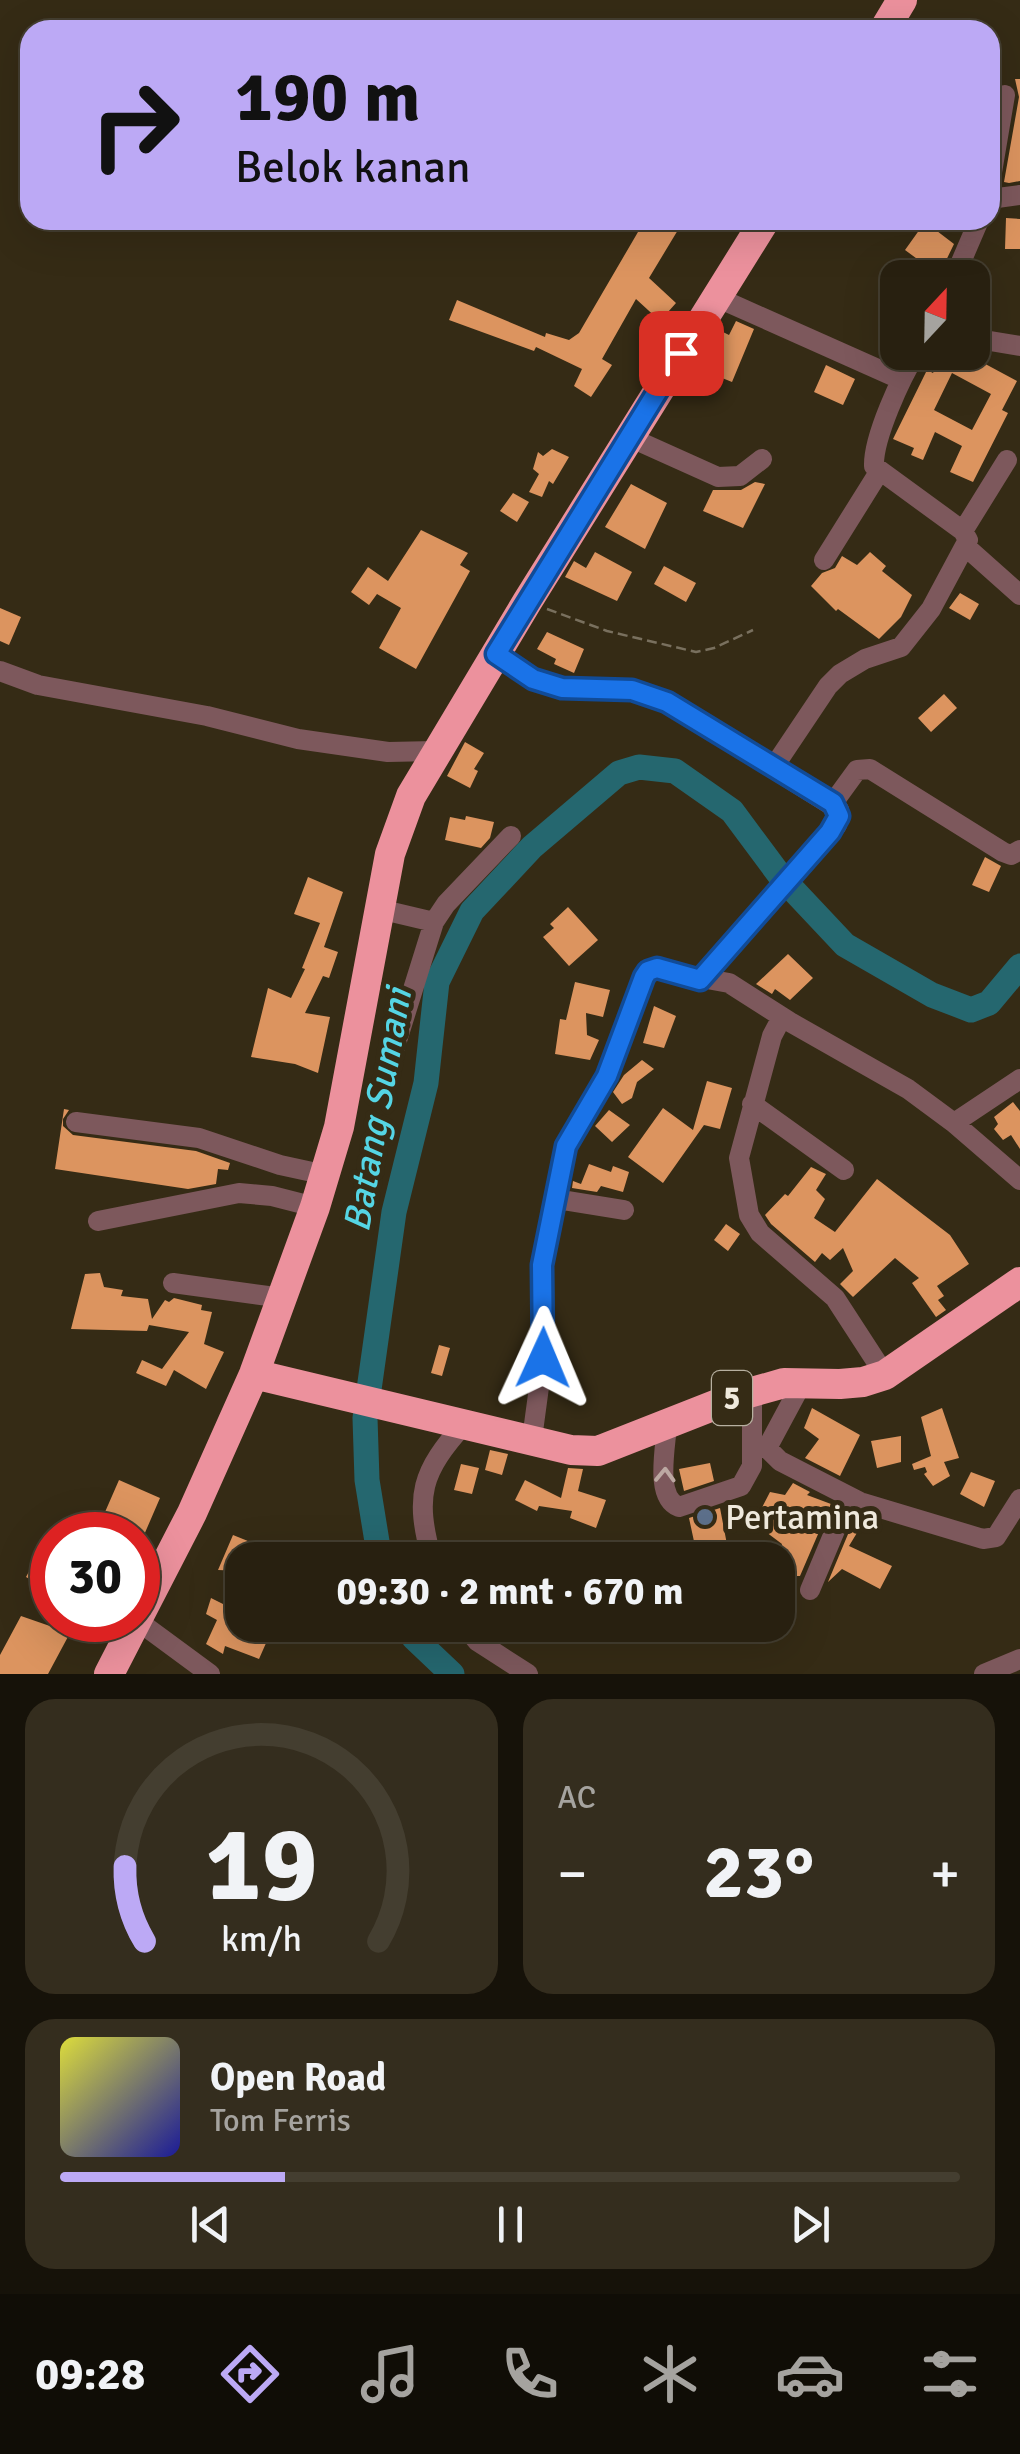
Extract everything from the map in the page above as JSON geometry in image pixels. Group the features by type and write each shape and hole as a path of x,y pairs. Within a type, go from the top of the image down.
{"highway":[{"path":"160,1574 254,1374 326,1175 339,1127 390,854 408,804 526,602 759,230"},
{"name":"5","path":"254,1374 571,1450 598,1451 752,1392 803,1381 840,1384 885,1375 1020,1282"},
{"path":"109,1674 127,1642"}],"street":[{"path":"1000,120 1004,95"},
{"path":"962,260 975,230"},
{"path":"716,297 900,380"},
{"path":"990,341 1020,346"},
{"path":"906,370 874,460 879,472 964,538 1020,595"},
{"path":"629,438 718,477 740,476 762,459"},
{"path":"773,768 828,686 865,659 901,647 931,608 1007,460"},
{"path":"824,560 879,472"},
{"path":"496,654 533,679 562,688 632,690 667,702 833,803 838,810 837,824 700,980"},
{"path":"0,671 38,684 207,716 298,739 388,752 435,752"},
{"path":"833,803 854,773 866,768 1002,852 1011,855 1020,850"},
{"path":"385,1079 434,922 446,904 511,836"},
{"path":"379,909 434,922"},
{"path":"532,1439 544,1350 542,1265 568,1139 607,1076 648,971 657,968 729,983 908,1088 1020,1180"},
{"path":"782,1016 772,1036 738,1164 753,1222 760,1233 835,1298 885,1375"},
{"path":"954,1123 1020,1079"},
{"path":"752,1104 844,1170"},
{"path":"76,1122 199,1138 280,1166 326,1175"},
{"path":"272,1196 280,1166"},
{"path":"98,1221 239,1194 272,1196 315,1207"},
{"path":"556,1199 624,1210"},
{"path":"173,1283 283,1298"},
{"path":"803,1381 767,1448 780,1461 849,1497 990,1540 1001,1531 1020,1499"},
{"path":"666,1424 664,1492 672,1505 679,1507 741,1486 752,1466 752,1392"},
{"path":"429,1542 424,1478 440,1451 465,1423"},
{"path":"810,1590 849,1497"},
{"path":"160,1637 210,1674"},
{"path":"477,1642 528,1674"},
{"path":"984,1674 1020,1659"}],"path":[{"path":"526,602 606,631 696,652 754,630"}],"building":[{"path":"1015,79 1020,79 1020,181 1009,183 1004,182 1019,97"},
{"path":"1006,218 1020,219 1020,249 1005,249"},
{"path":"639,230 678,230 649,278 676,303 660,321 636,299 602,359 612,365 591,397 574,386 582,369 536,347 534,351 449,320 457,300 545,337 546,333 569,340 579,333"},
{"path":"919,230 938,230 954,244 946,260 919,260 905,250"},
{"path":"736,321 754,329 732,382 700,369 719,330 729,335"},
{"path":"826,365 855,379 843,405 814,392"},
{"path":"990,366 1017,381 1002,410 1008,413 973,482 950,472 962,446 935,432 923,460 911,455 914,448 893,439 927,370 990,370","holes":["952,373 991,394 972,430 934,410"]},
{"path":"552,449 569,457 553,484 549,481 542,497 529,492 539,474 533,469 538,452 543,456"},
{"path":"755,482 765,484 743,528 703,511 713,490 741,490"},
{"path":"631,484 667,503 645,549 605,527"},
{"path":"513,493 529,502 517,522 500,511"},
{"path":"421,530 468,553 460,565 470,571 416,669 379,648 401,608 377,594 369,605 351,592 368,567 388,581"},
{"path":"595,552 632,572 617,601 565,577 574,561 586,568"},
{"path":"870,552 886,566 882,571 912,595 901,617 879,639 836,611 811,586 822,573 835,568 842,556 857,565"},
{"path":"664,566 696,583 686,602 654,584"},
{"path":"960,593 979,604 970,620 949,608"},
{"path":"0,608 21,617 9,645 0,641"},
{"path":"547,632 584,649 574,673 554,664 556,659 537,649"},
{"path":"944,694 957,708 931,732 918,718"},
{"path":"465,742 484,753 474,769 478,771 470,788 447,776"},
{"path":"466,816 494,822 490,838 481,848 445,840 450,817 465,820"},
{"path":"985,857 1001,866 989,892 972,885"},
{"path":"308,877 343,892 324,947 338,952 329,978 323,976 305,1013 330,1017 318,1073 295,1064 251,1057 268,988 291,998 320,923 294,914"},
{"path":"568,907 598,940 569,966 543,937"},
{"path":"788,954 813,978 790,1000 775,989 772,994 756,984"},
{"path":"575,982 610,990 603,1017 586,1013 587,1035 599,1040 590,1060 555,1054 560,1019 566,1020"},
{"path":"654,1006 676,1016 664,1048 643,1043"},
{"path":"642,1060 654,1069 637,1082 632,1098 622,1104 613,1092 624,1075"},
{"path":"707,1081 732,1088 720,1129 704,1125 663,1183 628,1157 663,1108 693,1130"},
{"path":"1013,1102 1020,1111 1020,1149 1011,1135 1003,1140 994,1129 998,1124 994,1117"},
{"path":"64,1109 69,1110 63,1126 73,1135 196,1151 230,1163 228,1170 218,1169 216,1184 188,1189 55,1169"},
{"path":"609,1110 630,1125 612,1142 595,1126"},
{"path":"589,1164 611,1172 613,1166 629,1172 623,1192 601,1186 597,1192 572,1188 573,1181 581,1184"},
{"path":"811,1167 826,1174 816,1190 825,1199 814,1218 835,1232 877,1179 950,1235 969,1264 937,1286 944,1296 938,1300 946,1310 936,1317 912,1283 919,1278 895,1258 853,1297 840,1284 853,1271 843,1248 830,1260 822,1253 815,1262 771,1224 765,1215 785,1194 788,1196"},
{"path":"726,1224 740,1234 728,1251 714,1240"},
{"path":"100,1273 104,1287 123,1290 121,1296 148,1299 152,1319 165,1300 174,1298 202,1305 201,1310 212,1312 204,1344 224,1352 206,1389 174,1370 166,1386 136,1373 142,1360 162,1369 189,1332 149,1325 147,1331 71,1329 85,1274"},
{"path":"439,1345 450,1348 442,1376 431,1373"},
{"path":"812,1408 860,1435 840,1476 805,1458 819,1439 804,1428"},
{"path":"942,1408 959,1458 944,1462 950,1476 933,1486 924,1474 925,1467 914,1470 912,1464 931,1456 921,1417"},
{"path":"901,1436 901,1462 877,1468 871,1441"},
{"path":"490,1450 508,1454 502,1475 485,1470"},
{"path":"710,1463 714,1481 684,1491 679,1469"},
{"path":"461,1464 479,1468 472,1494 454,1490"},
{"path":"568,1468 583,1469 578,1491 606,1500 596,1528 570,1518 572,1511 539,1506 537,1511 515,1500 525,1480 561,1498"},
{"path":"971,1472 995,1481 984,1507 960,1494"},
{"path":"119,1480 160,1498 154,1512 105,1512"},
{"path":"793,1483 810,1492 807,1495 831,1504 800,1576 795,1576 795,1542 779,1542 754,1523 770,1492 785,1495"},
{"path":"720,1508 727,1542 694,1542 689,1518"},
{"path":"856,1515 866,1518 849,1546 892,1566 880,1589 842,1569 828,1582"},
{"path":"233,1535 250,1542 230,1542"},
{"path":"211,1598 225,1605 225,1642 266,1642 259,1659 225,1646 223,1654 206,1644 217,1620 206,1614"},
{"path":"21,1616 30,1619 30,1642 65,1642 48,1674 0,1674 0,1655"}],"waterway":[{"name":"Batang Sumani","path":"377,1542 367,1480 365,1418 394,1212 426,1083 437,982 472,911 532,847 619,773 639,767 675,771 732,811 781,877 845,945 932,995 971,1010 989,1003 1020,966"},
{"name":"Batang Sumani","path":"418,1642 452,1674"}],"place":[{"name":"Pertamina","path":"705,1517"}],"route":[{"path":"543,1358 542,1265 566,1146 607,1076 644,977 657,968 700,980 802,866 837,824 839,816 833,803 667,702 632,690 562,688 533,679 496,654 681,353"}]}
